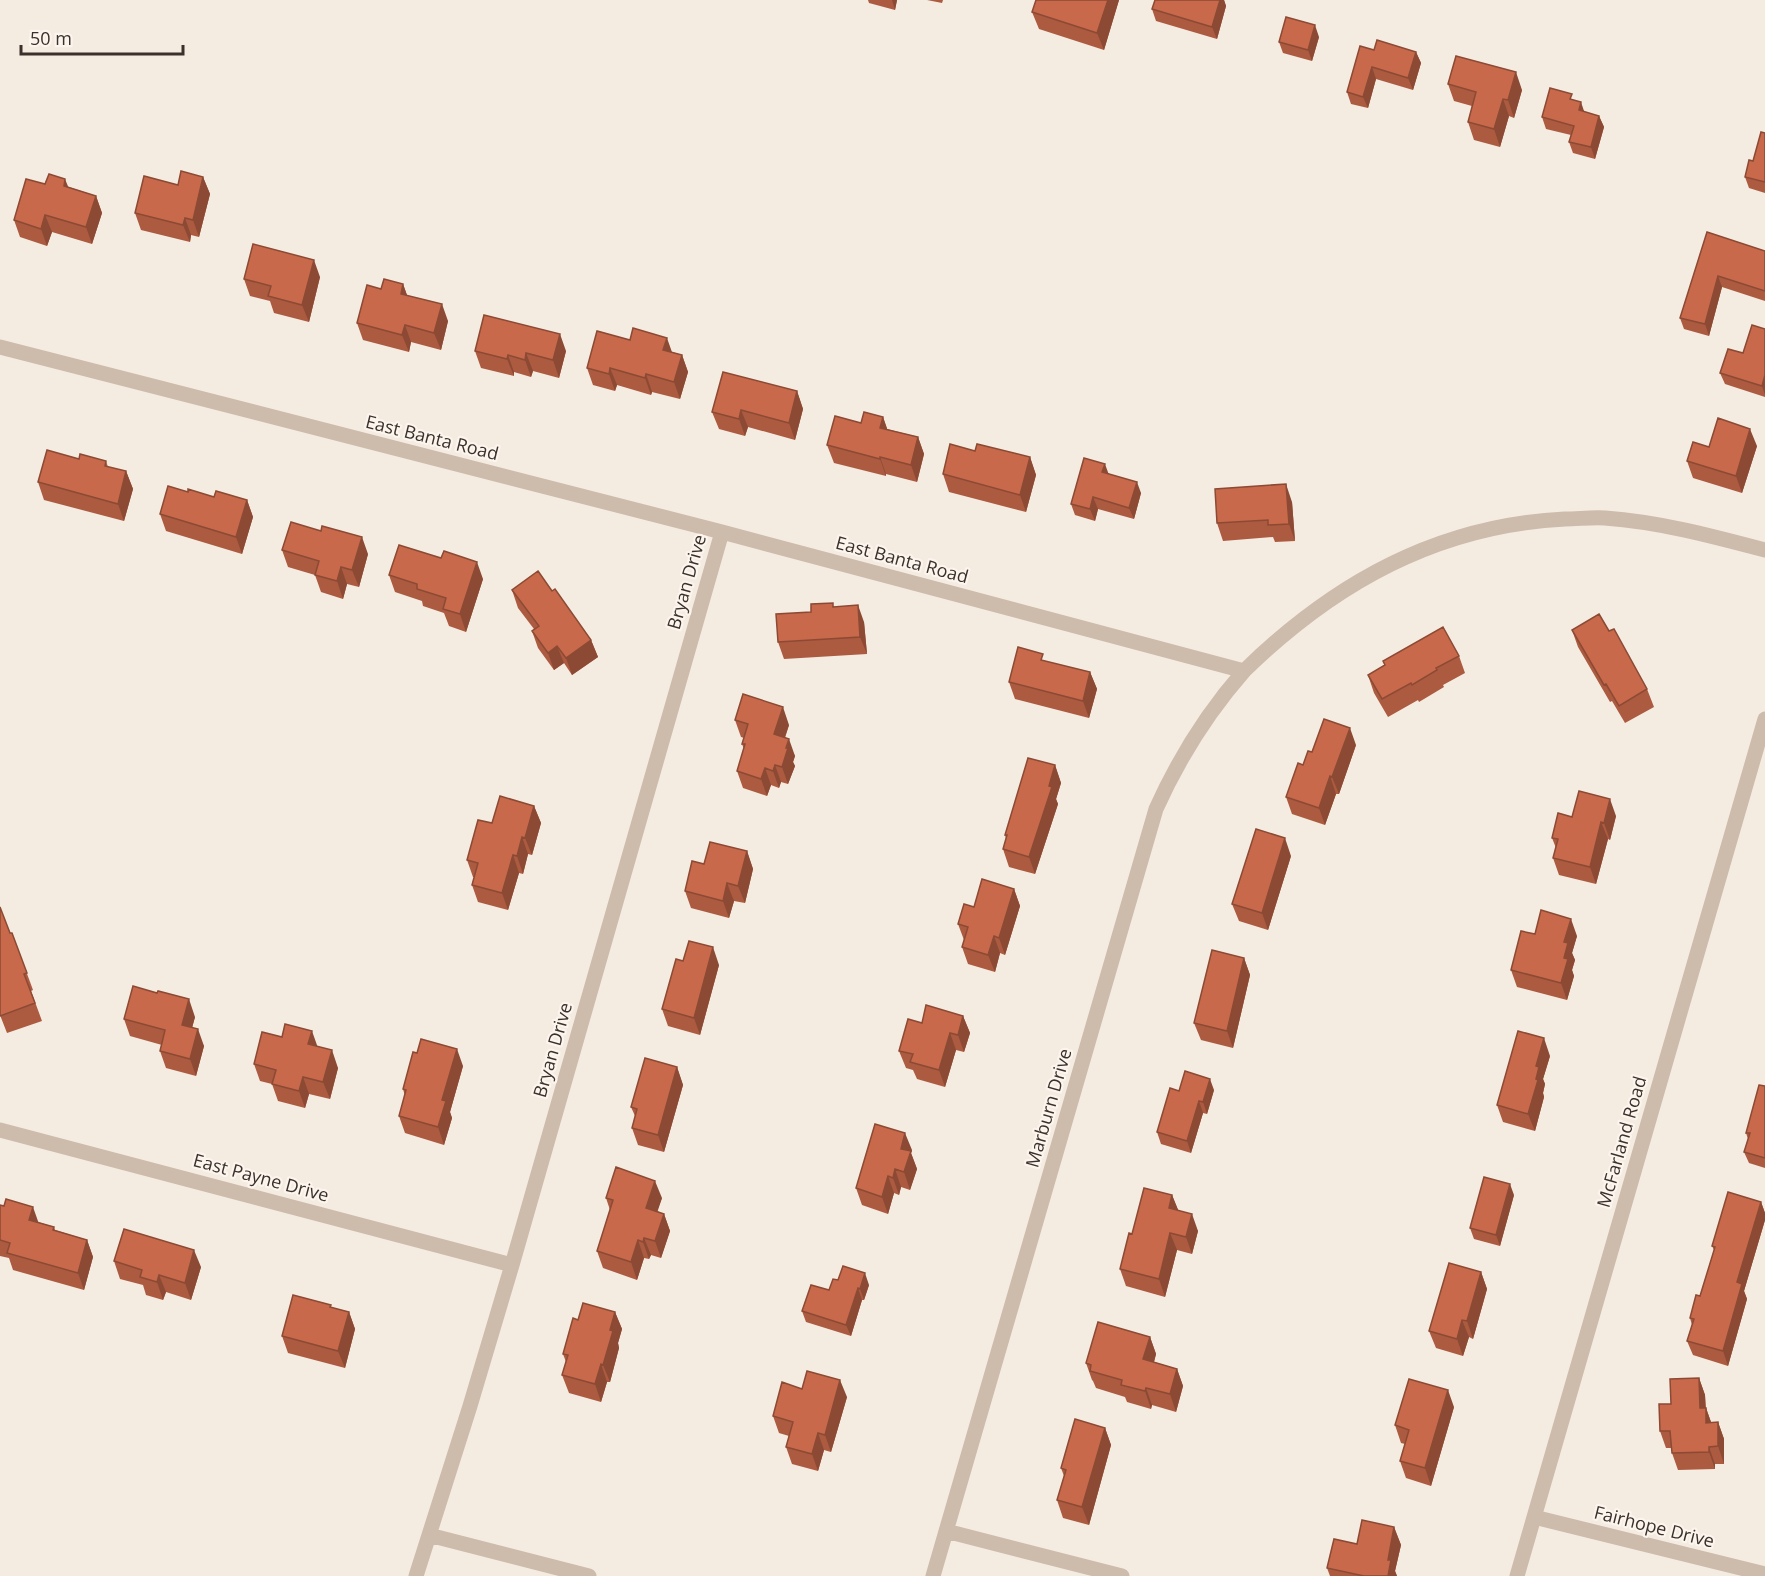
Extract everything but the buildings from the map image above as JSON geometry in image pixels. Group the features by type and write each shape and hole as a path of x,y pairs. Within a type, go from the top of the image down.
{"street":[{"name":"East Banta Road","path":"0,347 722,532 1244,671"},
{"path":"1244,671 1289,630 1364,578 1427,548 1484,529 1534,521 1604,518 1643,521 1765,550"},
{"name":"Bryan Drive","path":"416,1576 512,1265 722,532"},
{"name":"Marburn Drive","path":"933,1576 1156,809 1193,736 1244,671"},
{"name":"McFarland Road","path":"1517,1576 1765,718"},
{"name":"East Payne Drive","path":"0,1130 512,1265"},
{"name":"Fairhope Drive","path":"1534,1517 1765,1574"},
{"path":"946,1531 1122,1576"},
{"path":"429,1535 589,1576"}]}
